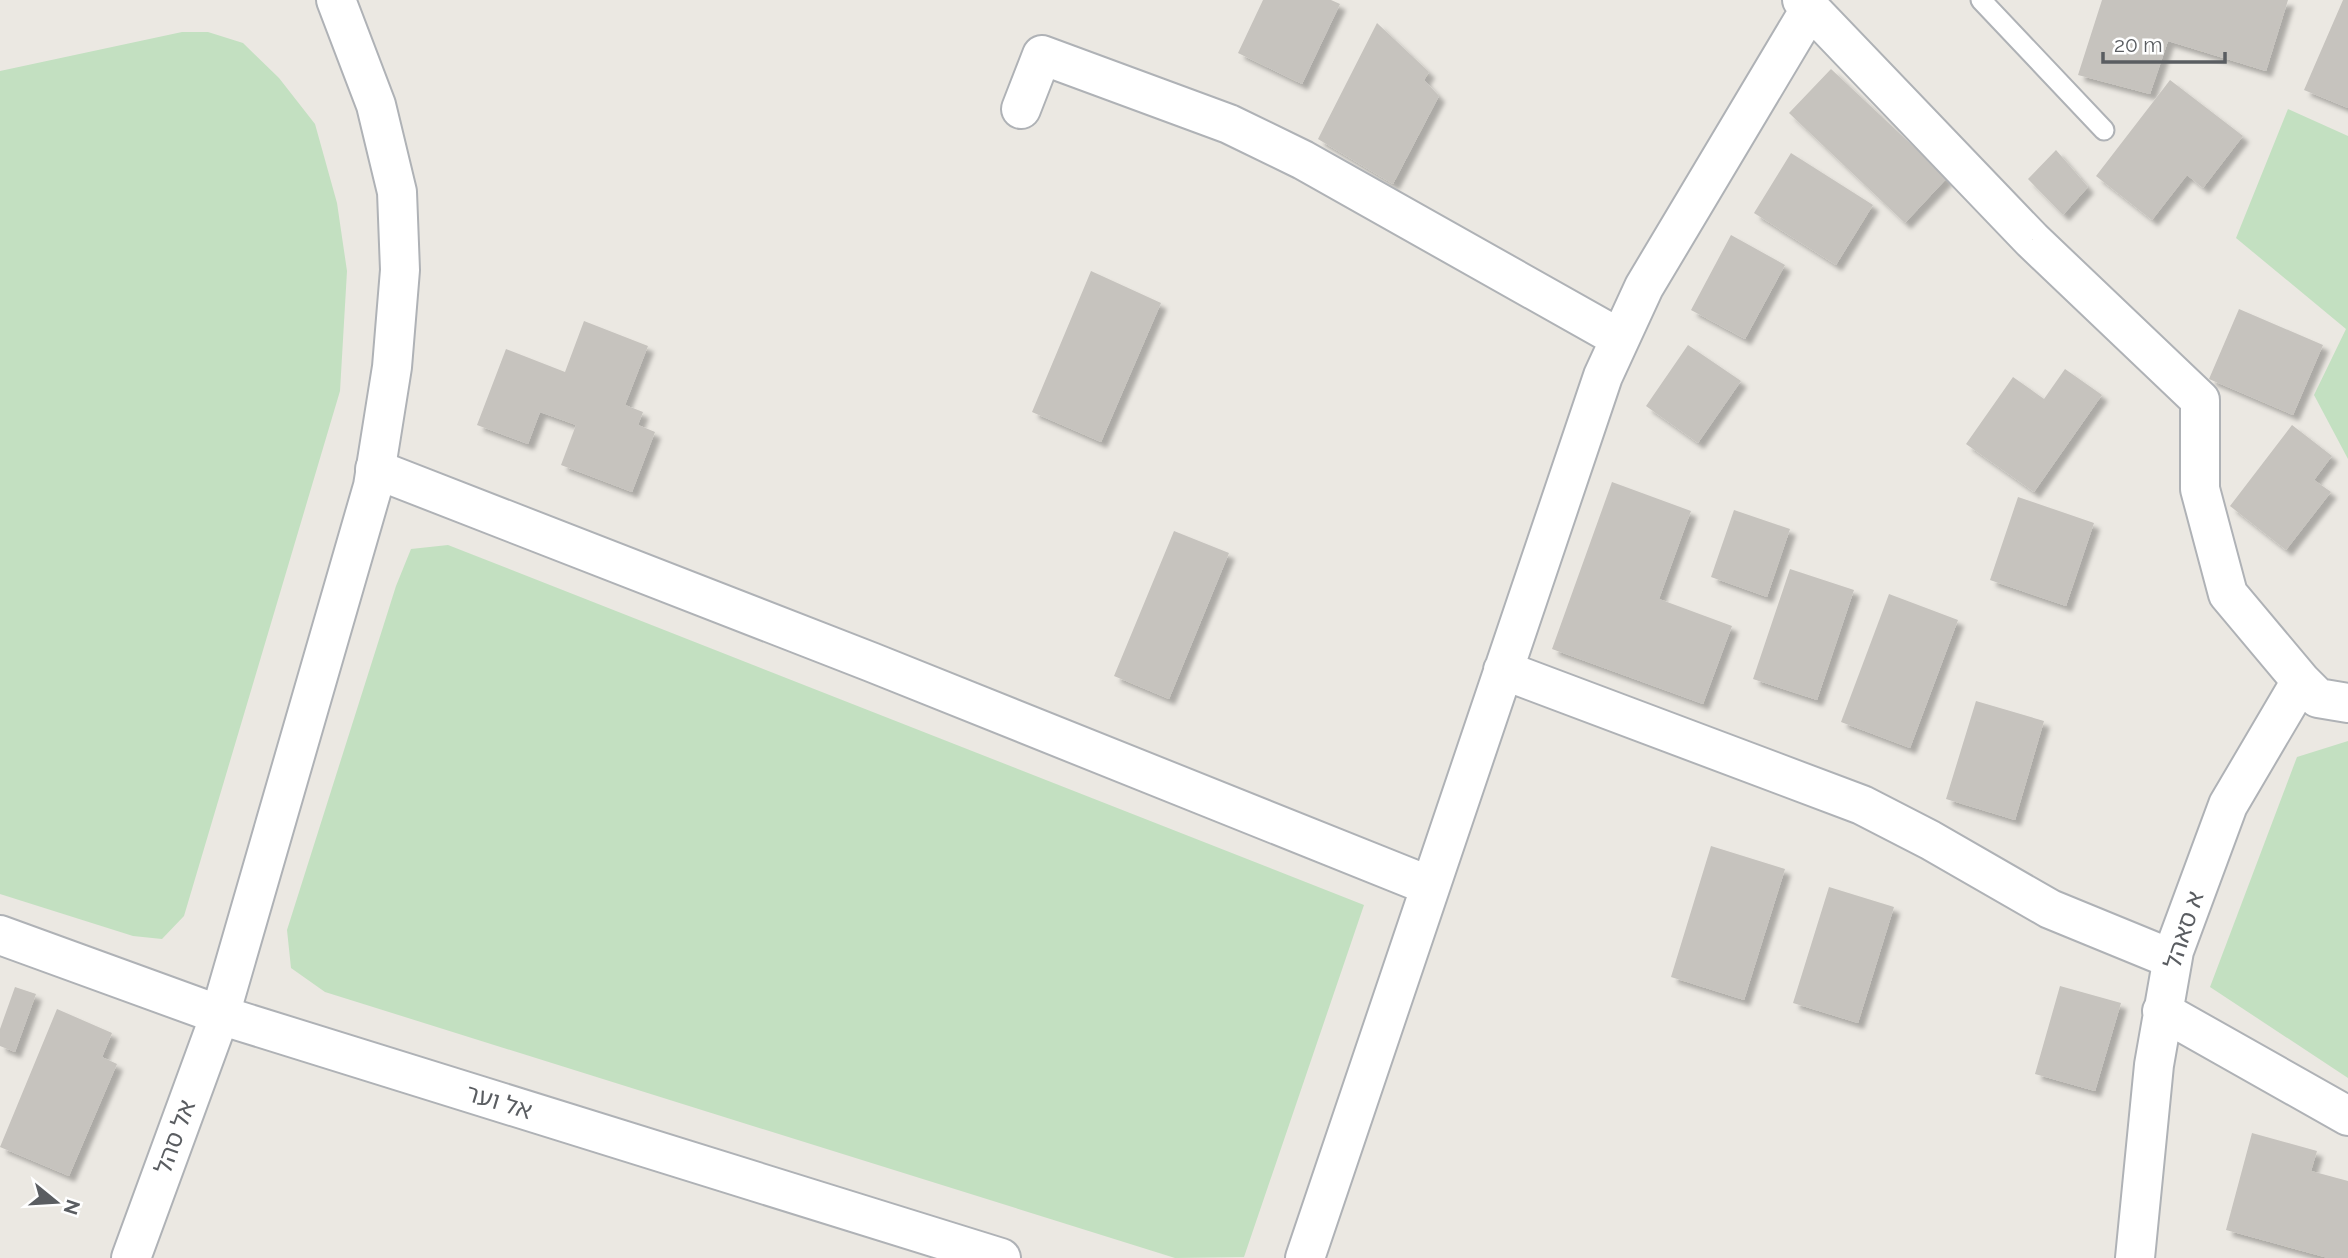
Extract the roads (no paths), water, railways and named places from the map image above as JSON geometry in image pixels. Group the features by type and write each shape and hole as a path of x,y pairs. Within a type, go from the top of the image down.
{"street":[{"name":"אל סהל","path":"131,1258 220,1015 375,469 392,367 398,298 397,192 376,105 336,0"},
{"path":"1305,1258 1603,376 1644,287 1809,3 2032,240 2200,400 2200,489 2228,594 2318,698 2348,703"},
{"path":"1021,109 1042,55 1229,124 1303,160 1619,338"},
{"path":"375,469 871,662 1430,886"},
{"path":"1503,670 1863,805 2050,909 2172,959"},
{"name":"א סאהל","path":"2135,1258 2162,1011 2172,959 2228,806 2301,681"},
{"name":"אל וער","path":"0,935 220,1015 1001,1258"},
{"path":"2162,1011 2348,1116"}],"lane":[{"path":"1981,0 2105,130"}]}
